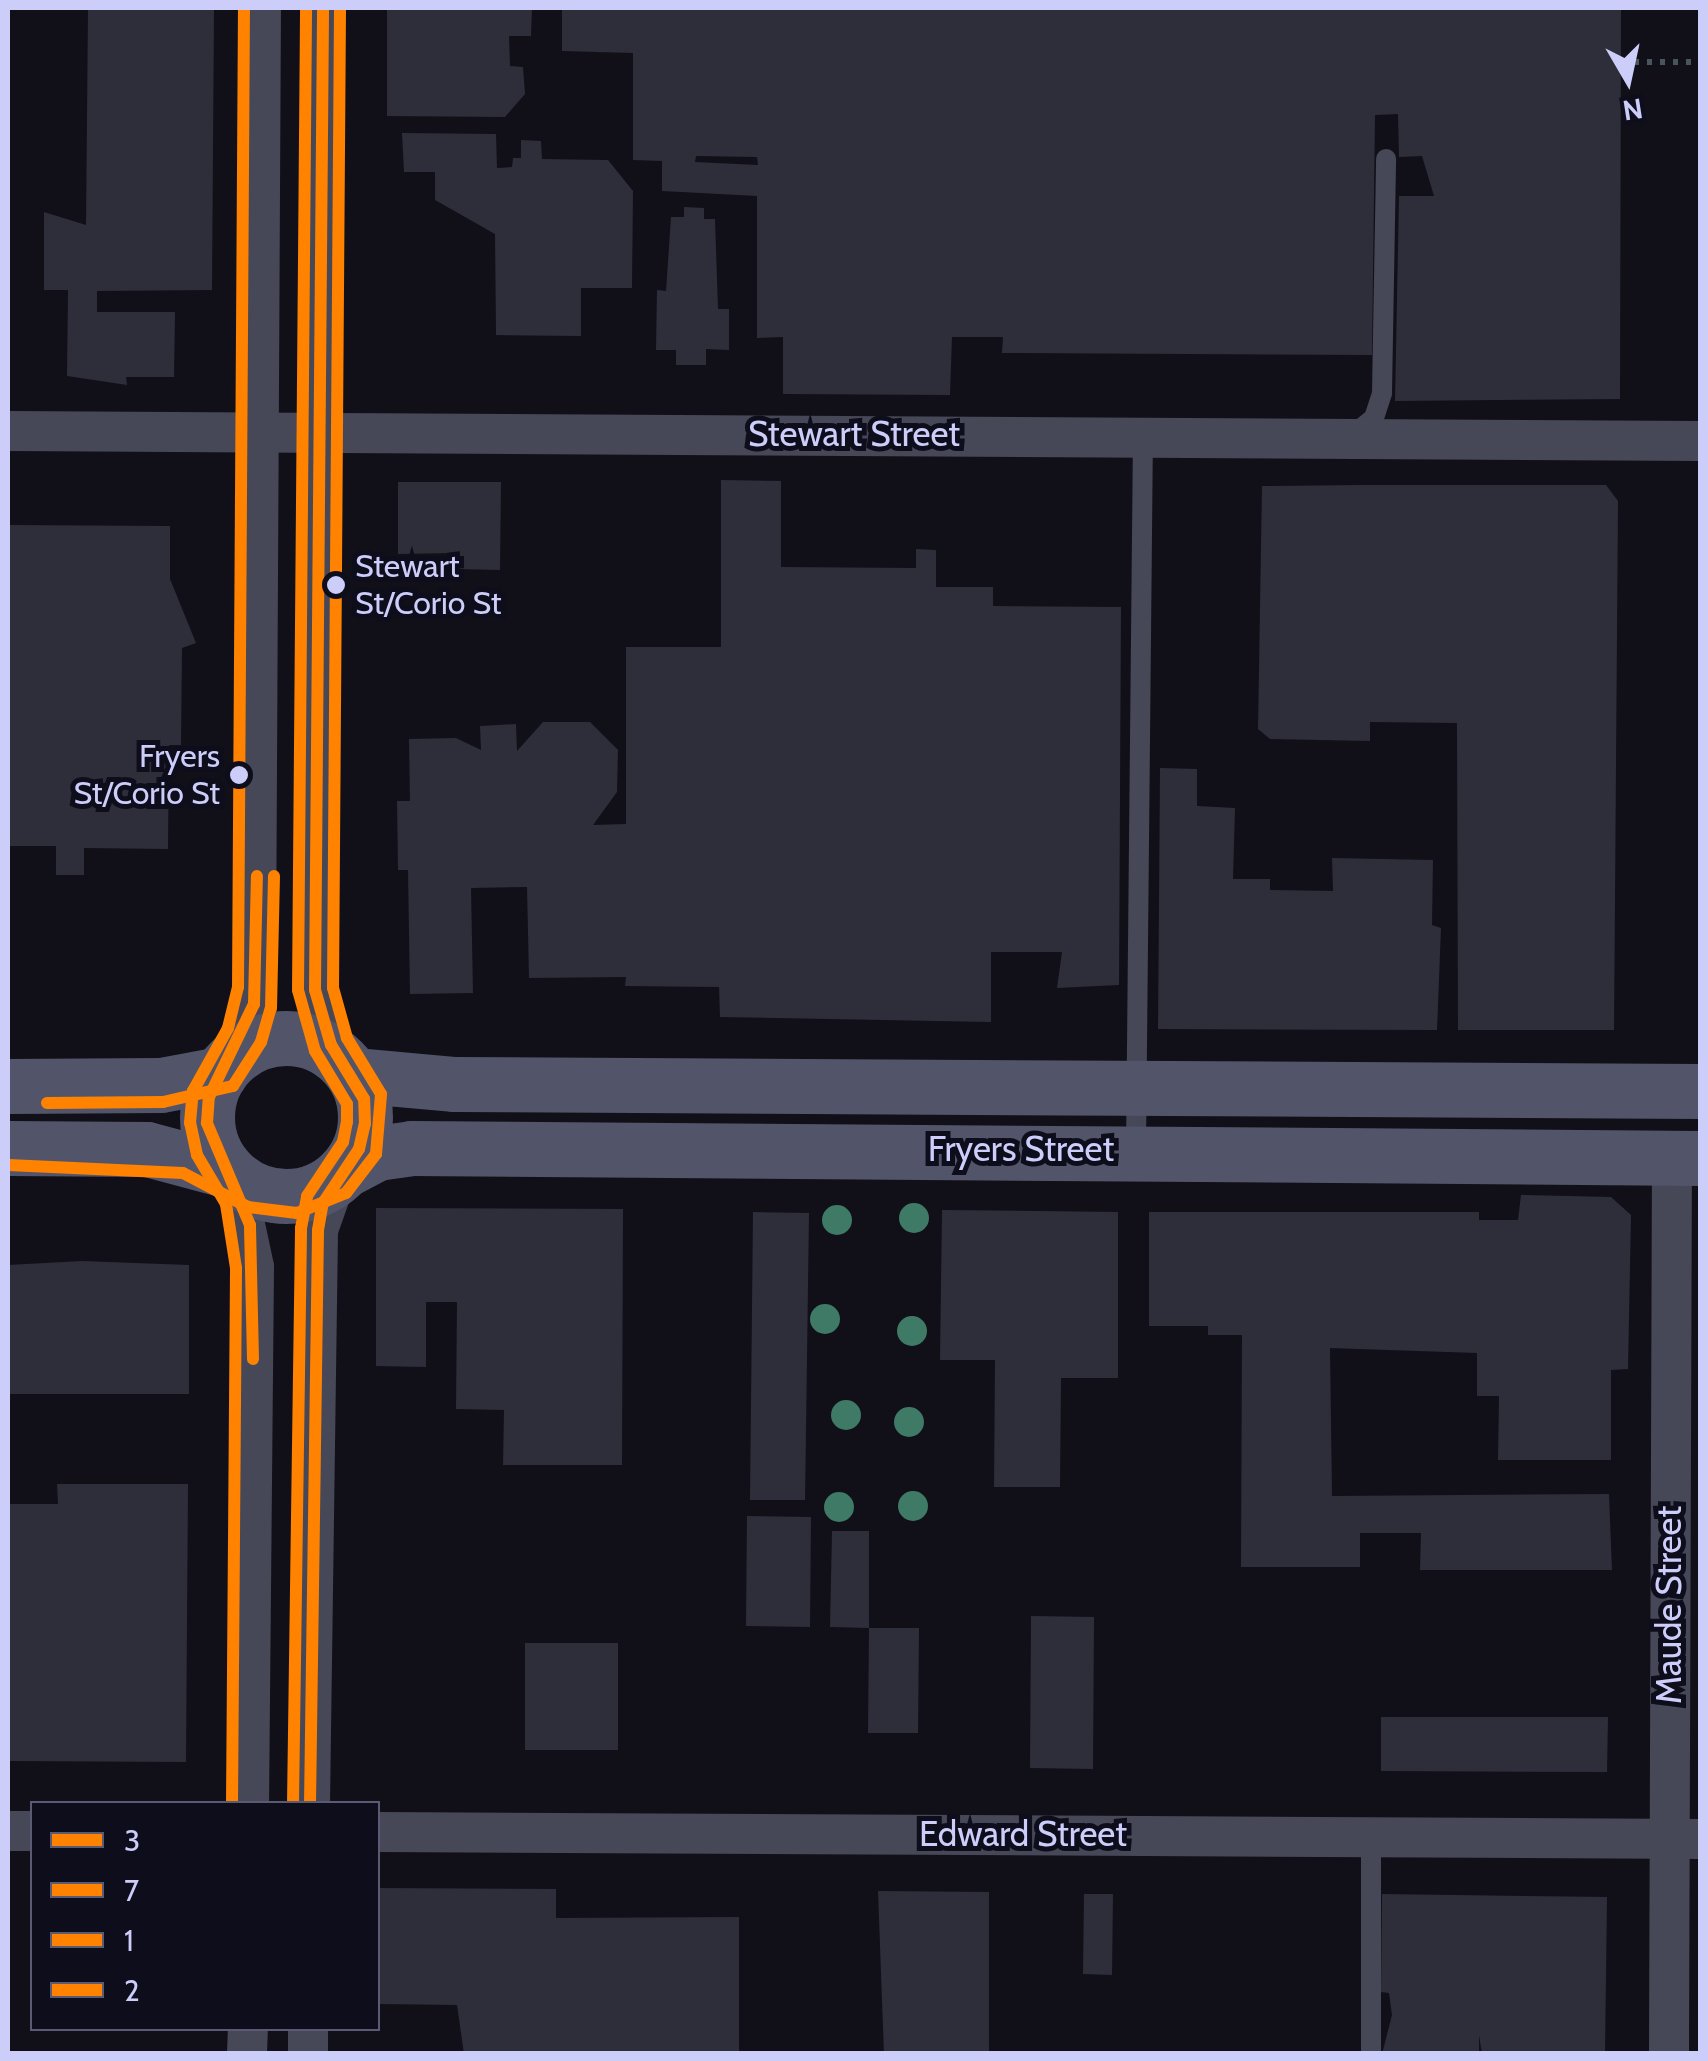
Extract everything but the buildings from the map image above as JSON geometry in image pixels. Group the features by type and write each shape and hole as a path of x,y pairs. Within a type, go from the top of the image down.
{"street":[{"path":"249,1801 254,1267 231,1174 207,1123 225,1068 245,1034 254,990 262,432 261,8"},
{"path":"310,1801 318,1230 365,1124 315,990 324,8"},
{"name":"Stewart Street","path":"8,431 1353,435 1700,440"},
{"path":"8,1086 161,1085 225,1068 254,1044 283,1038 312,1042 346,1066"},
{"name":"Fryers Street","path":"346,1066 453,1084 1700,1091"},
{"path":"1686,1157 1700,1101"},
{"path":"8,1148 147,1150 231,1174 254,1190 296,1196 341,1174"},
{"name":"Fryers Street","path":"341,1174 377,1153 412,1148 1136,1150 1686,1157"},
{"name":"Maude Street","path":"1669,2054 1684,1839 1686,1157"},
{"name":"Edward Street","path":"380,1832 1684,1839"}],"lane":[{"path":"1353,435 1374,418 1382,393 1386,159"},
{"path":"1136,1150 1142,434"},
{"path":"1371,1837 1372,2054"}],"path":[{"path":"1621,62 1700,62"}],"transit line":[{"name":"2","path":"232,1801 236,1268 226,1204 197,1155 190,1123 193,1091 228,1028 238,987 244,8"},
{"name":"1","path":"293,1801 301,1228 307,1196 343,1142 347,1122 347,1104 315,1051 298,990 306,8"},
{"name":"3","path":"310,1801 318,1230 323,1203 359,1149 365,1124 364,1099 331,1045 315,990 323,8"},
{"name":"7","path":"8,1165 183,1173 248,1207 297,1213 346,1193 376,1154 381,1094 347,1038 333,988 340,8"},
{"name":"3","path":"253,1359 250,1225 207,1123 209,1097 254,1004 257,876"},
{"name":"7","path":"47,1103 163,1102 233,1086 261,1042 271,1008 274,876"}],"place":[{"name":"Stewart St/Corio St","path":"336,585"},
{"name":"Fryers St/Corio St","path":"239,775"}]}
